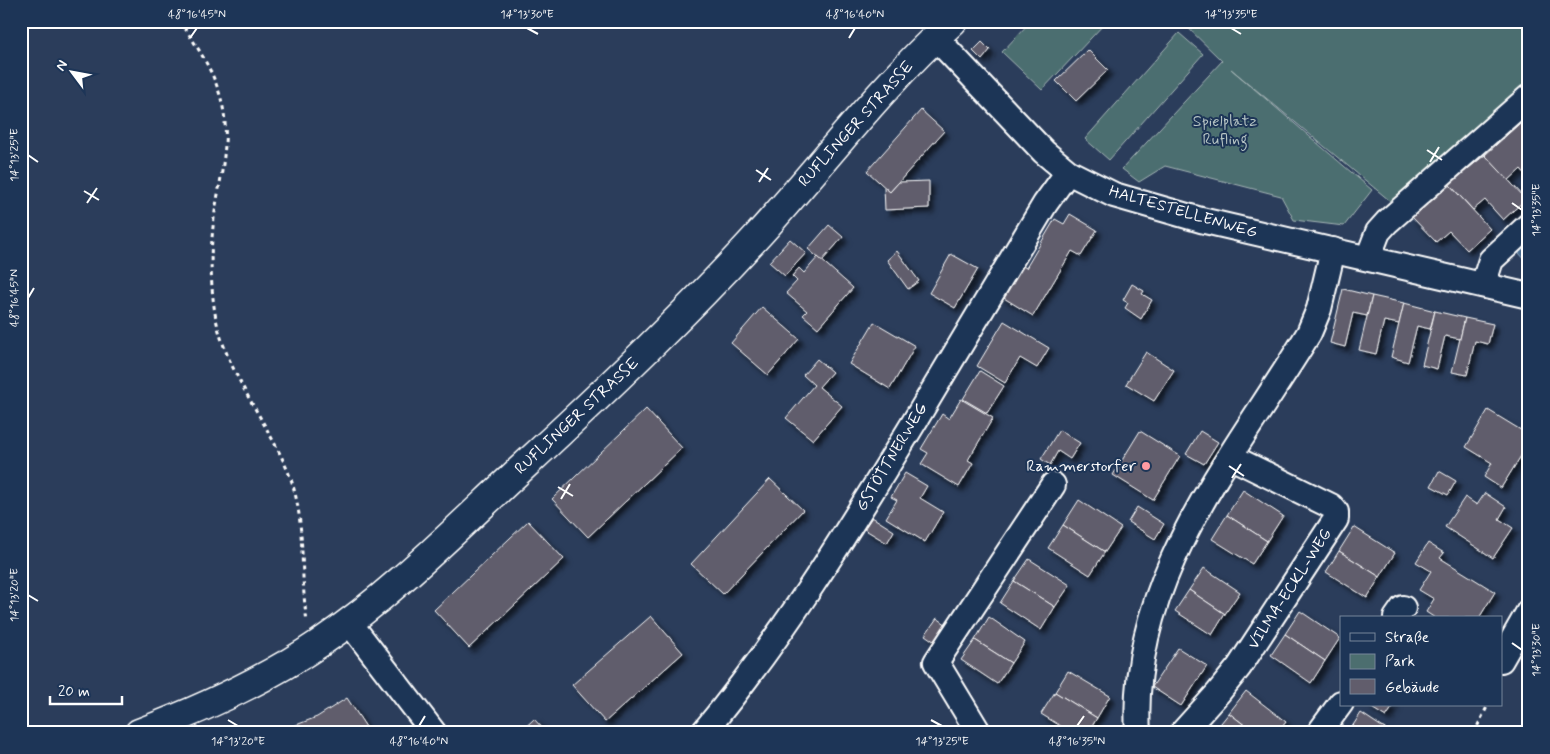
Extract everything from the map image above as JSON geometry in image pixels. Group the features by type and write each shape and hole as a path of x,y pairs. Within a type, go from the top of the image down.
{"street":[{"name":"RUFLINGER STRASSE","path":"139,733 223,698 320,643 349,622 470,516 670,328 750,244 892,82 944,29"},
{"name":"HALTESTELLENWEG","path":"944,29 1044,152 1068,172 1114,195 1201,220 1529,296"},
{"path":"1368,258 1378,232 1387,222 1529,98"},
{"name":"GSTÖTTNERWEG","path":"703,733 748,679 784,629 848,531 1044,204 1068,172"},
{"path":"1483,285 1491,260 1529,225"},
{"path":"1138,733 1137,710 1140,663 1147,626 1159,588 1174,553 1231,457 1309,333 1319,309 1333,250"},
{"name":"VILMA-ECKL-WEG","path":"1182,733 1239,667 1336,520 1336,512 1331,506 1231,457"},
{"path":"979,733 936,662 1053,485"},
{"path":"1502,658 1529,611"},
{"path":"349,622 434,733"},
{"path":"1319,733 1340,704"}],"path":[{"path":"180,21 201,53 216,86 224,112 224,155 211,257 211,284 215,315 223,342 236,372 280,452 290,476 300,536 308,621 320,643"},
{"path":"1474,733 1488,706"}],"green space":[{"path":"1031,21 1107,21 1042,90 1002,52"},
{"name":"Spielplatz Rufling","path":"1181,21 1529,21 1529,79 1395,205 1231,69 1372,190 1344,226 1294,220 1281,196 1165,166 1139,182 1122,169 1222,61"},
{"path":"1179,33 1203,54 1109,160 1085,139"}],"water":[{"path":"1529,242 1529,264 1517,251"}],"building":[{"path":"982,42 990,50 982,60 973,51"},
{"path":"1088,50 1108,70 1076,101 1056,81"},
{"path":"921,110 944,131 890,192 867,171"},
{"path":"1520,123 1529,133 1529,178 1521,169 1508,181 1485,155"},
{"path":"1485,155 1526,199 1503,220 1485,200 1473,210 1449,184"},
{"path":"929,181 929,208 885,210 884,187 890,192 899,182"},
{"path":"1449,184 1490,229 1467,250 1449,231 1436,242 1411,216"},
{"path":"1070,214 1097,230 1081,256 1072,251 1033,316 999,295 1018,263 1026,268 1055,219 1064,224"},
{"path":"829,225 843,237 822,261 808,249"},
{"path":"790,239 806,253 785,276 769,262"},
{"path":"897,251 919,281 908,289 887,260"},
{"path":"951,254 978,269 955,308 929,293"},
{"path":"818,257 853,288 818,328 803,315 807,311 786,293 797,281 792,276 799,268 804,273"},
{"path":"1132,284 1144,291 1142,294 1152,300 1141,319 1125,308 1128,303 1123,300"},
{"path":"1343,289 1372,296 1367,316 1353,313 1345,347 1330,343"},
{"path":"1372,296 1404,303 1399,324 1384,321 1376,354 1359,350"},
{"path":"1404,303 1435,311 1430,329 1417,326 1408,362 1391,357"},
{"path":"762,307 799,339 768,375 731,343"},
{"path":"1435,311 1465,318 1460,339 1445,336 1437,369 1422,365"},
{"path":"1465,318 1493,324 1488,344 1475,341 1467,375 1452,372"},
{"path":"1004,321 1049,348 1037,368 1020,358 1005,383 977,366"},
{"path":"874,322 915,346 890,389 849,364"},
{"path":"1146,352 1174,370 1154,401 1126,384"},
{"path":"817,359 832,372 819,387 842,406 813,440 786,418 814,385 803,375"},
{"path":"980,371 1004,386 987,413 963,399"},
{"path":"961,399 993,418 968,460 973,463 959,487 921,464 928,453 921,449 942,414 949,419"},
{"path":"646,409 682,448 588,537 552,499"},
{"path":"1488,410 1529,435 1529,443 1501,488 1484,477 1492,463 1466,447"},
{"path":"1059,430 1080,443 1070,459 1058,451 1050,465 1041,459"},
{"name":"Rammerstorfer","path":"1140,431 1180,456 1153,500 1113,475"},
{"path":"1200,431 1218,442 1204,464 1186,454"},
{"path":"1439,471 1456,481 1448,495 1431,486"},
{"path":"905,473 927,486 920,498 943,512 925,542 886,518 897,500 891,497"},
{"path":"770,479 803,510 723,594 691,564"},
{"path":"1243,490 1283,516 1267,541 1227,515"},
{"path":"1485,493 1506,507 1499,519 1513,528 1493,558 1445,527 1465,497 1477,505"},
{"path":"1079,500 1121,528 1105,552 1063,525"},
{"path":"1137,507 1164,524 1155,539 1128,522"},
{"path":"1227,515 1267,541 1252,564 1212,539"},
{"path":"872,517 894,531 887,543 864,529"},
{"path":"528,521 564,559 469,648 434,610"},
{"path":"1063,525 1105,552 1090,575 1048,548"},
{"path":"1354,527 1395,553 1380,577 1339,551"},
{"path":"1428,543 1444,553 1440,558 1495,592 1480,616 1432,616 1426,612 1434,599 1419,590 1431,571 1416,562"},
{"path":"1339,551 1380,577 1367,598 1326,572"},
{"path":"1029,559 1070,585 1055,607 1014,581"},
{"path":"1204,568 1240,592 1225,614 1189,590"},
{"path":"1014,581 1055,607 1041,630 1000,603"},
{"path":"1189,590 1225,614 1212,635 1175,611"},
{"path":"1300,611 1340,638 1325,661 1285,634"},
{"path":"651,616 683,653 605,722 572,685"},
{"path":"989,617 1025,642 1011,663 975,640"},
{"path":"937,618 947,625 935,642 925,635"},
{"path":"1285,634 1325,661 1311,683 1271,655"},
{"path":"975,640 1011,663 997,684 961,660"},
{"path":"1178,648 1207,666 1181,706 1152,687"},
{"path":"1068,671 1110,696 1097,718 1055,692"},
{"path":"1246,691 1286,722 1277,733 1255,733 1229,713"},
{"path":"1055,692 1097,718 1088,733 1072,733 1041,714"},
{"path":"347,698 370,733 275,733 317,717"},
{"path":"1369,706 1393,706 1386,717"},
{"path":"1229,713 1255,733 1213,733"},
{"path":"1361,713 1391,733 1348,733"},
{"path":"534,719 547,733 519,733"},
{"path":"1031,728 1040,733 1028,733"}],"place":[{"name":"Rammerstorfer","path":"1146,466"}]}
